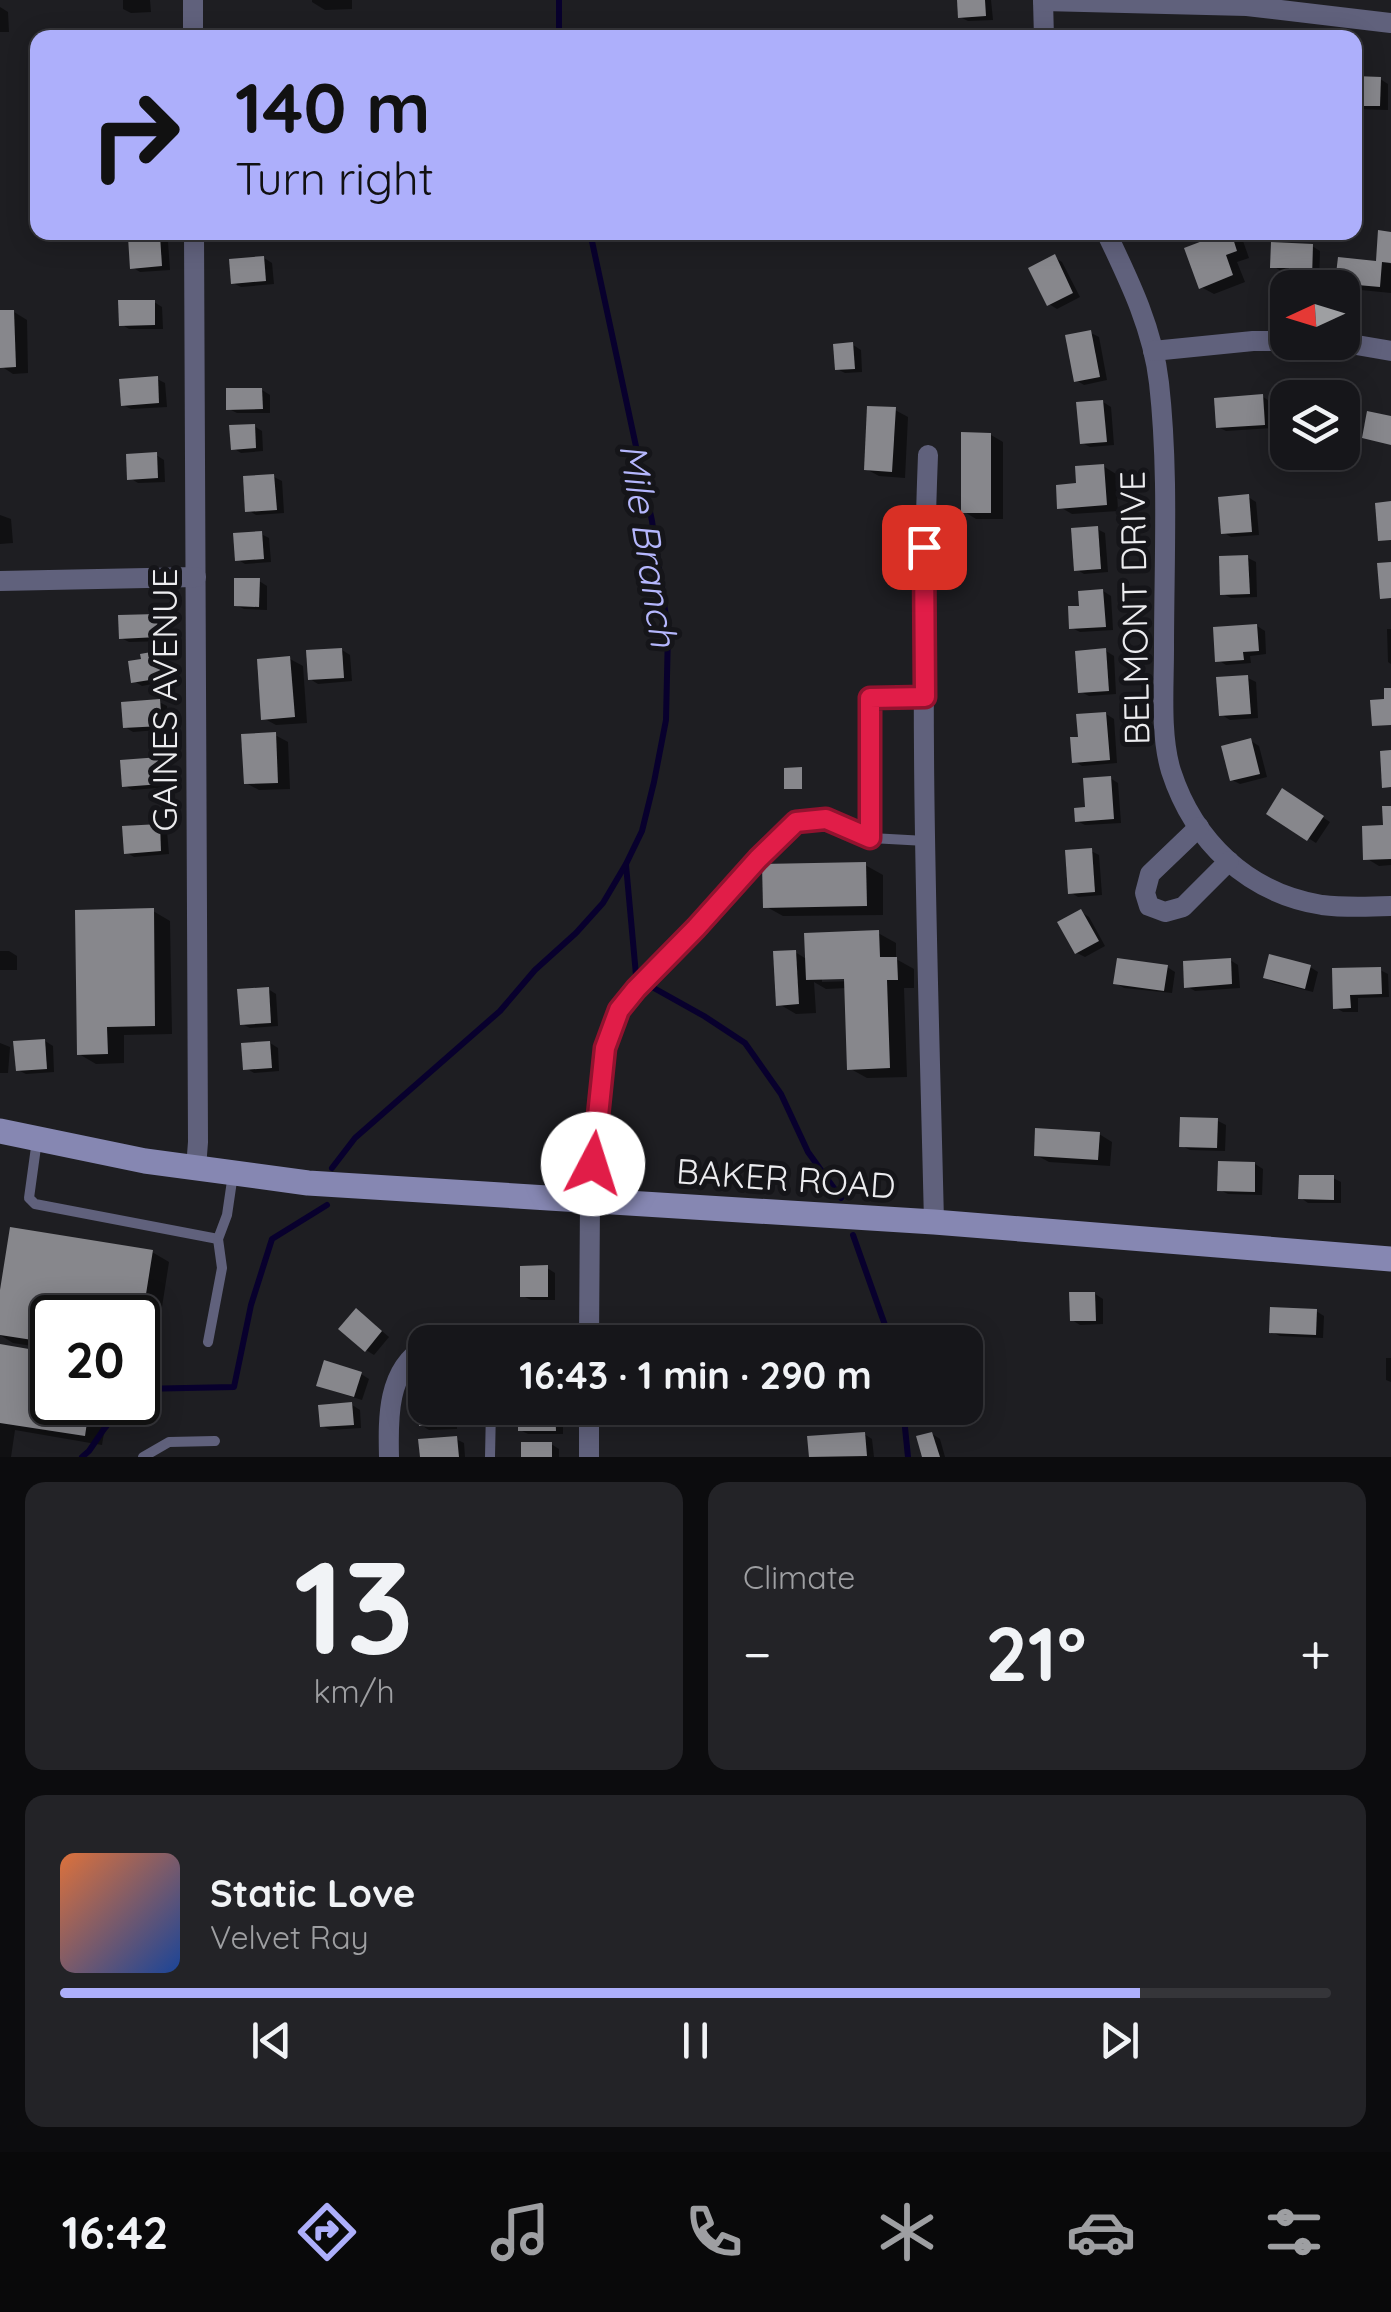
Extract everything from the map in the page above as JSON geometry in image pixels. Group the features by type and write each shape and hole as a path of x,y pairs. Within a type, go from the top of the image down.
{"street":[{"path":"193,0 193,30"},
{"path":"1044,30 1043,1 1247,6 1391,23"},
{"name":"GAINES AVENUE","path":"194,240 196,1168"},
{"name":"BELMONT DRIVE","path":"1110,240 1133,288 1159,380 1164,445 1164,718 1170,767 1182,800 1198,827 1229,862 1267,889 1326,906 1391,906"},
{"path":"1153,351 1270,340"},
{"path":"1360,346 1391,351"},
{"path":"928,455 923,578 934,1222"},
{"path":"0,581 196,577"},
{"path":"1198,827 1150,874 1145,893 1149,906 1164,912 1182,907 1229,862"},
{"name":"BAKER ROAD","path":"0,1131 146,1161 308,1183 934,1222 1391,1259"},
{"path":"589,1325 590,1201"},
{"path":"388,1457 388,1411 408,1361"},
{"path":"589,1425 589,1457"}],"lane":[{"path":"870,838 870,698 925,697"},
{"path":"590,1201 605,1048 619,1010 654,969 796,822 826,819 870,838 926,841"},
{"path":"37,1139 29,1198 35,1204 218,1239"},
{"path":"208,1342 222,1268 218,1239 227,1214 233,1173"},
{"path":"490,1457 491,1425"},
{"path":"143,1457 169,1442 215,1441"}],"building":[{"path":"957,0 985,0 986,16 958,18"},
{"path":"1362,76 1381,77 1380,106 1362,106"},
{"path":"1378,230 1391,232 1391,263 1382,262 1380,287 1360,285 1360,270 1336,270 1338,257 1376,261"},
{"path":"128,240 160,240 162,266 130,269"},
{"path":"1205,240 1234,240 1237,251 1226,255 1233,275 1199,289 1184,248"},
{"path":"1271,242 1313,244 1312,270 1270,268"},
{"path":"1055,254 1073,293 1047,306 1028,268"},
{"path":"264,256 266,281 231,284 229,259"},
{"path":"118,300 155,300 155,325 119,326"},
{"path":"0,310 14,310 16,367 0,368"},
{"path":"1091,330 1100,377 1074,382 1065,335"},
{"path":"853,342 855,369 835,370 833,344"},
{"path":"158,376 159,403 121,406 119,379"},
{"path":"226,388 262,388 263,409 226,410"},
{"path":"1263,394 1265,425 1216,428 1214,398"},
{"path":"1103,400 1107,442 1080,444 1076,402"},
{"path":"867,406 896,407 892,472 864,470"},
{"path":"1367,411 1391,416 1391,445 1362,438"},
{"path":"255,424 256,448 231,450 229,425"},
{"path":"961,432 991,433 991,513 961,513"},
{"path":"157,452 158,478 127,480 126,454"},
{"path":"1104,464 1107,505 1057,509 1056,485 1076,483 1075,466"},
{"path":"274,474 277,510 245,512 243,476"},
{"path":"1249,494 1252,532 1221,534 1218,497"},
{"path":"1391,501 1391,540 1378,541 1375,503"},
{"path":"1098,526 1101,569 1074,571 1071,528"},
{"path":"262,531 264,559 235,561 233,533"},
{"path":"1248,555 1250,594 1220,595 1219,556"},
{"path":"1391,562 1391,598 1380,599 1377,563"},
{"path":"234,578 260,578 259,607 234,606"},
{"path":"1103,589 1106,627 1069,629 1068,606 1079,606 1078,591"},
{"path":"157,614 158,637 119,639 118,615"},
{"path":"1257,624 1259,651 1243,652 1244,660 1215,662 1213,627"},
{"path":"342,648 344,678 308,680 306,650"},
{"path":"1106,648 1109,691 1078,693 1075,651"},
{"path":"157,651 162,678 131,683 128,661"},
{"path":"290,656 295,717 261,720 257,659"},
{"path":"1248,675 1251,714 1219,716 1216,677"},
{"path":"1384,688 1391,688 1391,725 1372,726 1370,700 1384,699"},
{"path":"160,699 162,726 123,728 121,702"},
{"path":"1106,712 1110,760 1072,763 1070,737 1078,737 1076,714"},
{"path":"276,732 278,783 244,784 241,734"},
{"path":"1251,738 1260,774 1230,781 1221,746"},
{"path":"1391,750 1391,787 1382,788 1380,751"},
{"path":"160,757 162,784 122,787 120,760"},
{"path":"802,767 802,789 784,789 784,768"},
{"path":"1111,776 1114,819 1075,822 1074,808 1085,807 1083,778"},
{"path":"1282,788 1324,816 1307,841 1266,814"},
{"path":"1382,806 1391,806 1391,859 1363,860 1362,826 1383,825"},
{"path":"160,824 161,851 124,854 122,826"},
{"path":"1092,848 1095,892 1068,894 1065,850"},
{"path":"866,862 867,906 763,908 762,864"},
{"path":"154,908 155,1026 107,1027 108,1054 77,1055 75,910"},
{"path":"1081,909 1099,941 1075,954 1057,922"},
{"path":"879,930 880,957 897,957 898,980 887,980 890,1068 847,1070 844,979 806,980 804,933"},
{"path":"796,950 799,1004 776,1006 773,951"},
{"path":"1269,954 1311,965 1305,989 1263,978"},
{"path":"1117,958 1168,965 1164,991 1113,984"},
{"path":"1231,958 1232,984 1184,988 1183,961"},
{"path":"1381,967 1382,994 1350,995 1351,1008 1333,1009 1332,968"},
{"path":"269,987 271,1023 240,1025 237,989"},
{"path":"45,1039 47,1069 16,1071 13,1041"},
{"path":"270,1041 272,1068 243,1070 241,1043"},
{"path":"1180,1117 1218,1118 1217,1148 1179,1147"},
{"path":"1035,1128 1100,1132 1098,1160 1034,1156"},
{"path":"1218,1161 1255,1162 1255,1192 1217,1191"},
{"path":"1299,1175 1334,1175 1334,1200 1298,1199"},
{"path":"10,1227 153,1250 146,1295 30,1295 30,1340 0,1335 0,1290"},
{"path":"548,1265 548,1297 520,1297 520,1266"},
{"path":"1069,1292 1095,1292 1096,1321 1070,1321"},
{"path":"1270,1307 1317,1309 1316,1335 1269,1333"},
{"path":"356,1308 382,1331 365,1352 338,1329"},
{"path":"0,1344 30,1349 30,1425 87,1425 85,1436 0,1423"},
{"path":"324,1360 362,1372 354,1397 316,1386"},
{"path":"352,1402 354,1425 320,1427 318,1405"},
{"path":"518,1425 556,1425 556,1431 518,1431"},
{"path":"865,1432 867,1456 809,1457 807,1436"},
{"path":"932,1432 940,1457 922,1457 916,1436"},
{"path":"457,1436 459,1457 420,1457 418,1439"},
{"path":"521,1442 552,1442 552,1457 521,1457"}],"waterway":[{"name":"Mile Branch","path":"559,0 559,30"},
{"name":"Mile Branch","path":"332,1168 355,1138 500,1011 535,970 576,933 603,903 642,831 666,720 668,631 652,521 592,240"},
{"name":"Mile Branch","path":"626,865 636,975"},
{"name":"Mile Branch","path":"652,987 745,1043 781,1094 808,1152 841,1198"},
{"path":"160,1389 234,1387 251,1305 272,1239 327,1205"},
{"name":"Mile Branch","path":"853,1235 885,1325"},
{"path":"82,1457 107,1425"},
{"name":"Mile Branch","path":"905,1425 908,1457"}],"route":[{"path":"593,1164 605,1048 619,1010 636,989 796,822 826,819 870,838 870,698 925,697 924,547"}]}
